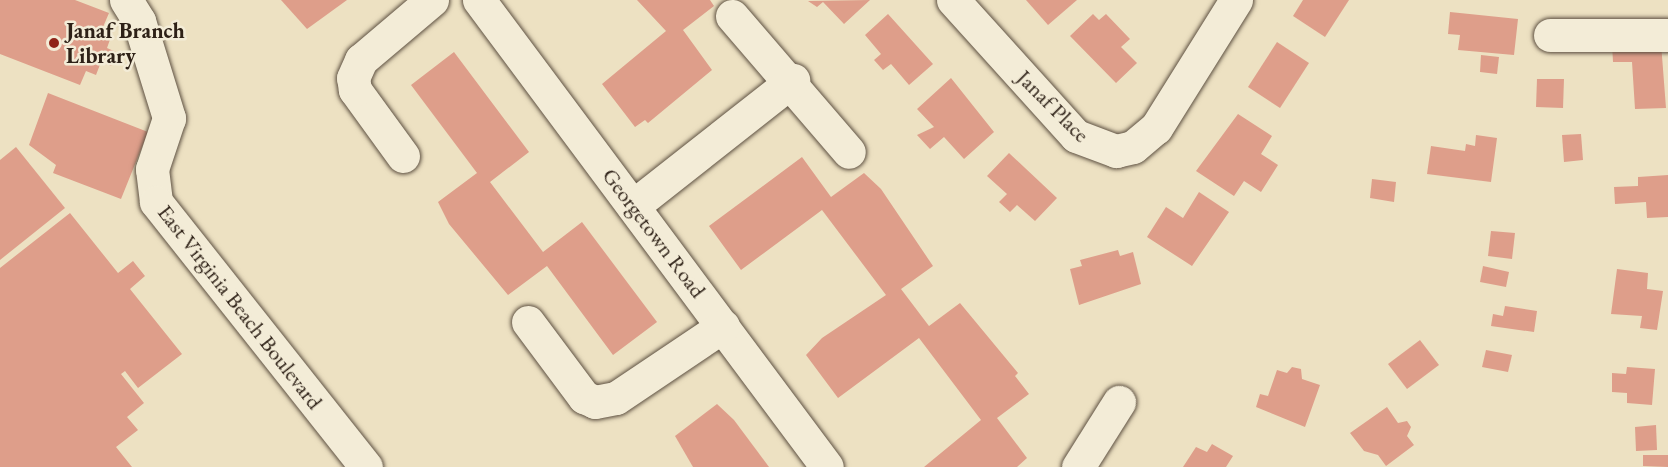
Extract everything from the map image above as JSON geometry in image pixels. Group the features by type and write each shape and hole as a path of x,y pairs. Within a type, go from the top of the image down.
{"street":[{"name":"East Virginia Beach Boulevard","path":"126,0 139,21 169,118 152,169 156,202 366,467"},
{"path":"403,156 355,90 353,78 361,60 432,0"},
{"name":"Georgetown Road","path":"479,0 827,467"},
{"name":"Janaf Place","path":"953,0 1076,136 1103,150 1133,147 1147,138 1185,83 1236,0"},
{"path":"732,16 793,80 849,152"},
{"path":"1550,34 1668,35"},
{"path":"633,206 793,80"},
{"path":"528,322 584,397 595,402 616,398 723,326"},
{"path":"1078,467 1119,402"}],"building":[{"name":"Janaf Branch Library","path":"0,0 75,0 109,13 103,27 113,31 107,48 116,52 111,66 101,62 96,75 86,71 80,85 0,54"},
{"path":"281,0 347,0 307,29"},
{"path":"637,0 710,0 714,6 683,30 712,70 648,123 645,120 635,127 602,84 666,31"},
{"path":"870,0 844,24 823,2 817,7 808,1"},
{"path":"1026,0 1077,0 1048,25"},
{"path":"1303,0 1349,0 1325,37 1293,16"},
{"path":"1450,12 1518,19 1514,55 1458,50 1460,35 1448,34"},
{"path":"888,14 933,64 909,85 891,64 883,70 874,60 881,54 865,35"},
{"path":"1093,14 1099,20 1106,14 1130,39 1121,47 1137,63 1116,83 1070,36"},
{"path":"1277,42 1309,63 1280,108 1248,87"},
{"path":"1661,43 1666,108 1635,109 1632,62 1613,62 1612,44"},
{"path":"454,52 529,152 490,182 543,252 582,222 657,322 613,355 547,266 508,295 449,224 438,202 477,173 411,85"},
{"path":"1481,55 1499,57 1497,74 1480,72"},
{"path":"951,78 994,132 964,159 944,137 930,149 917,135 934,127 917,109"},
{"path":"1537,79 1564,79 1563,108 1536,107"},
{"path":"48,93 148,132 121,199 53,173 56,165 29,145"},
{"path":"1238,114 1272,136 1261,154 1278,165 1261,192 1244,181 1234,196 1196,171"},
{"path":"1581,134 1583,160 1564,162 1562,135"},
{"path":"1476,135 1497,138 1491,182 1427,174 1431,146 1465,151 1466,144 1475,146"},
{"path":"16,147 65,208 0,260 0,160"},
{"path":"1009,153 1057,198 1035,221 1017,205 1010,212 999,202 1007,194 987,176"},
{"path":"802,157 831,197 864,173 881,189 933,266 901,289 929,326 960,303 1018,373 1015,376 1029,394 997,418 1027,458 1017,467 924,467 981,420 919,338 838,398 806,355 822,338 886,295 822,210 741,270 709,226"},
{"path":"1668,175 1668,217 1647,218 1646,202 1615,204 1614,187 1638,186 1638,177"},
{"path":"1372,179 1396,182 1394,202 1370,198"},
{"path":"1199,192 1229,212 1192,266 1147,237 1166,207 1183,218"},
{"path":"70,213 118,273 133,261 145,276 130,289 182,354 138,388 125,371 121,374 144,403 127,417 138,430 116,447 132,467 0,467 0,268"},
{"path":"1491,231 1515,233 1512,259 1488,256"},
{"path":"1118,250 1120,256 1133,252 1141,284 1079,305 1070,269 1082,266 1080,260"},
{"path":"1483,266 1509,272 1506,287 1480,282"},
{"path":"1617,269 1648,273 1647,289 1663,291 1657,330 1640,328 1642,316 1611,314"},
{"path":"1505,306 1537,311 1534,332 1491,326 1493,314 1503,316"},
{"path":"1420,340 1439,365 1407,389 1388,364"},
{"path":"1486,350 1512,355 1508,372 1482,367"},
{"path":"1292,367 1301,369 1302,379 1320,385 1305,427 1256,407 1260,394 1268,396 1277,370 1287,373"},
{"path":"1627,367 1655,369 1652,405 1627,403 1627,393 1612,392 1612,373 1626,374"},
{"path":"717,404 734,420 769,467 693,467 675,436"},
{"path":"1387,407 1398,423 1407,421 1411,427 1407,436 1414,445 1386,466 1378,455 1364,451 1350,433"},
{"path":"1656,425 1657,450 1636,451 1635,427"},
{"path":"1212,444 1233,456 1226,467 1183,467 1196,447 1207,452"},
{"path":"1643,455 1668,455 1668,467 1643,466"}],"place":[{"name":"Janaf Branch Library","path":"54,43"}]}
